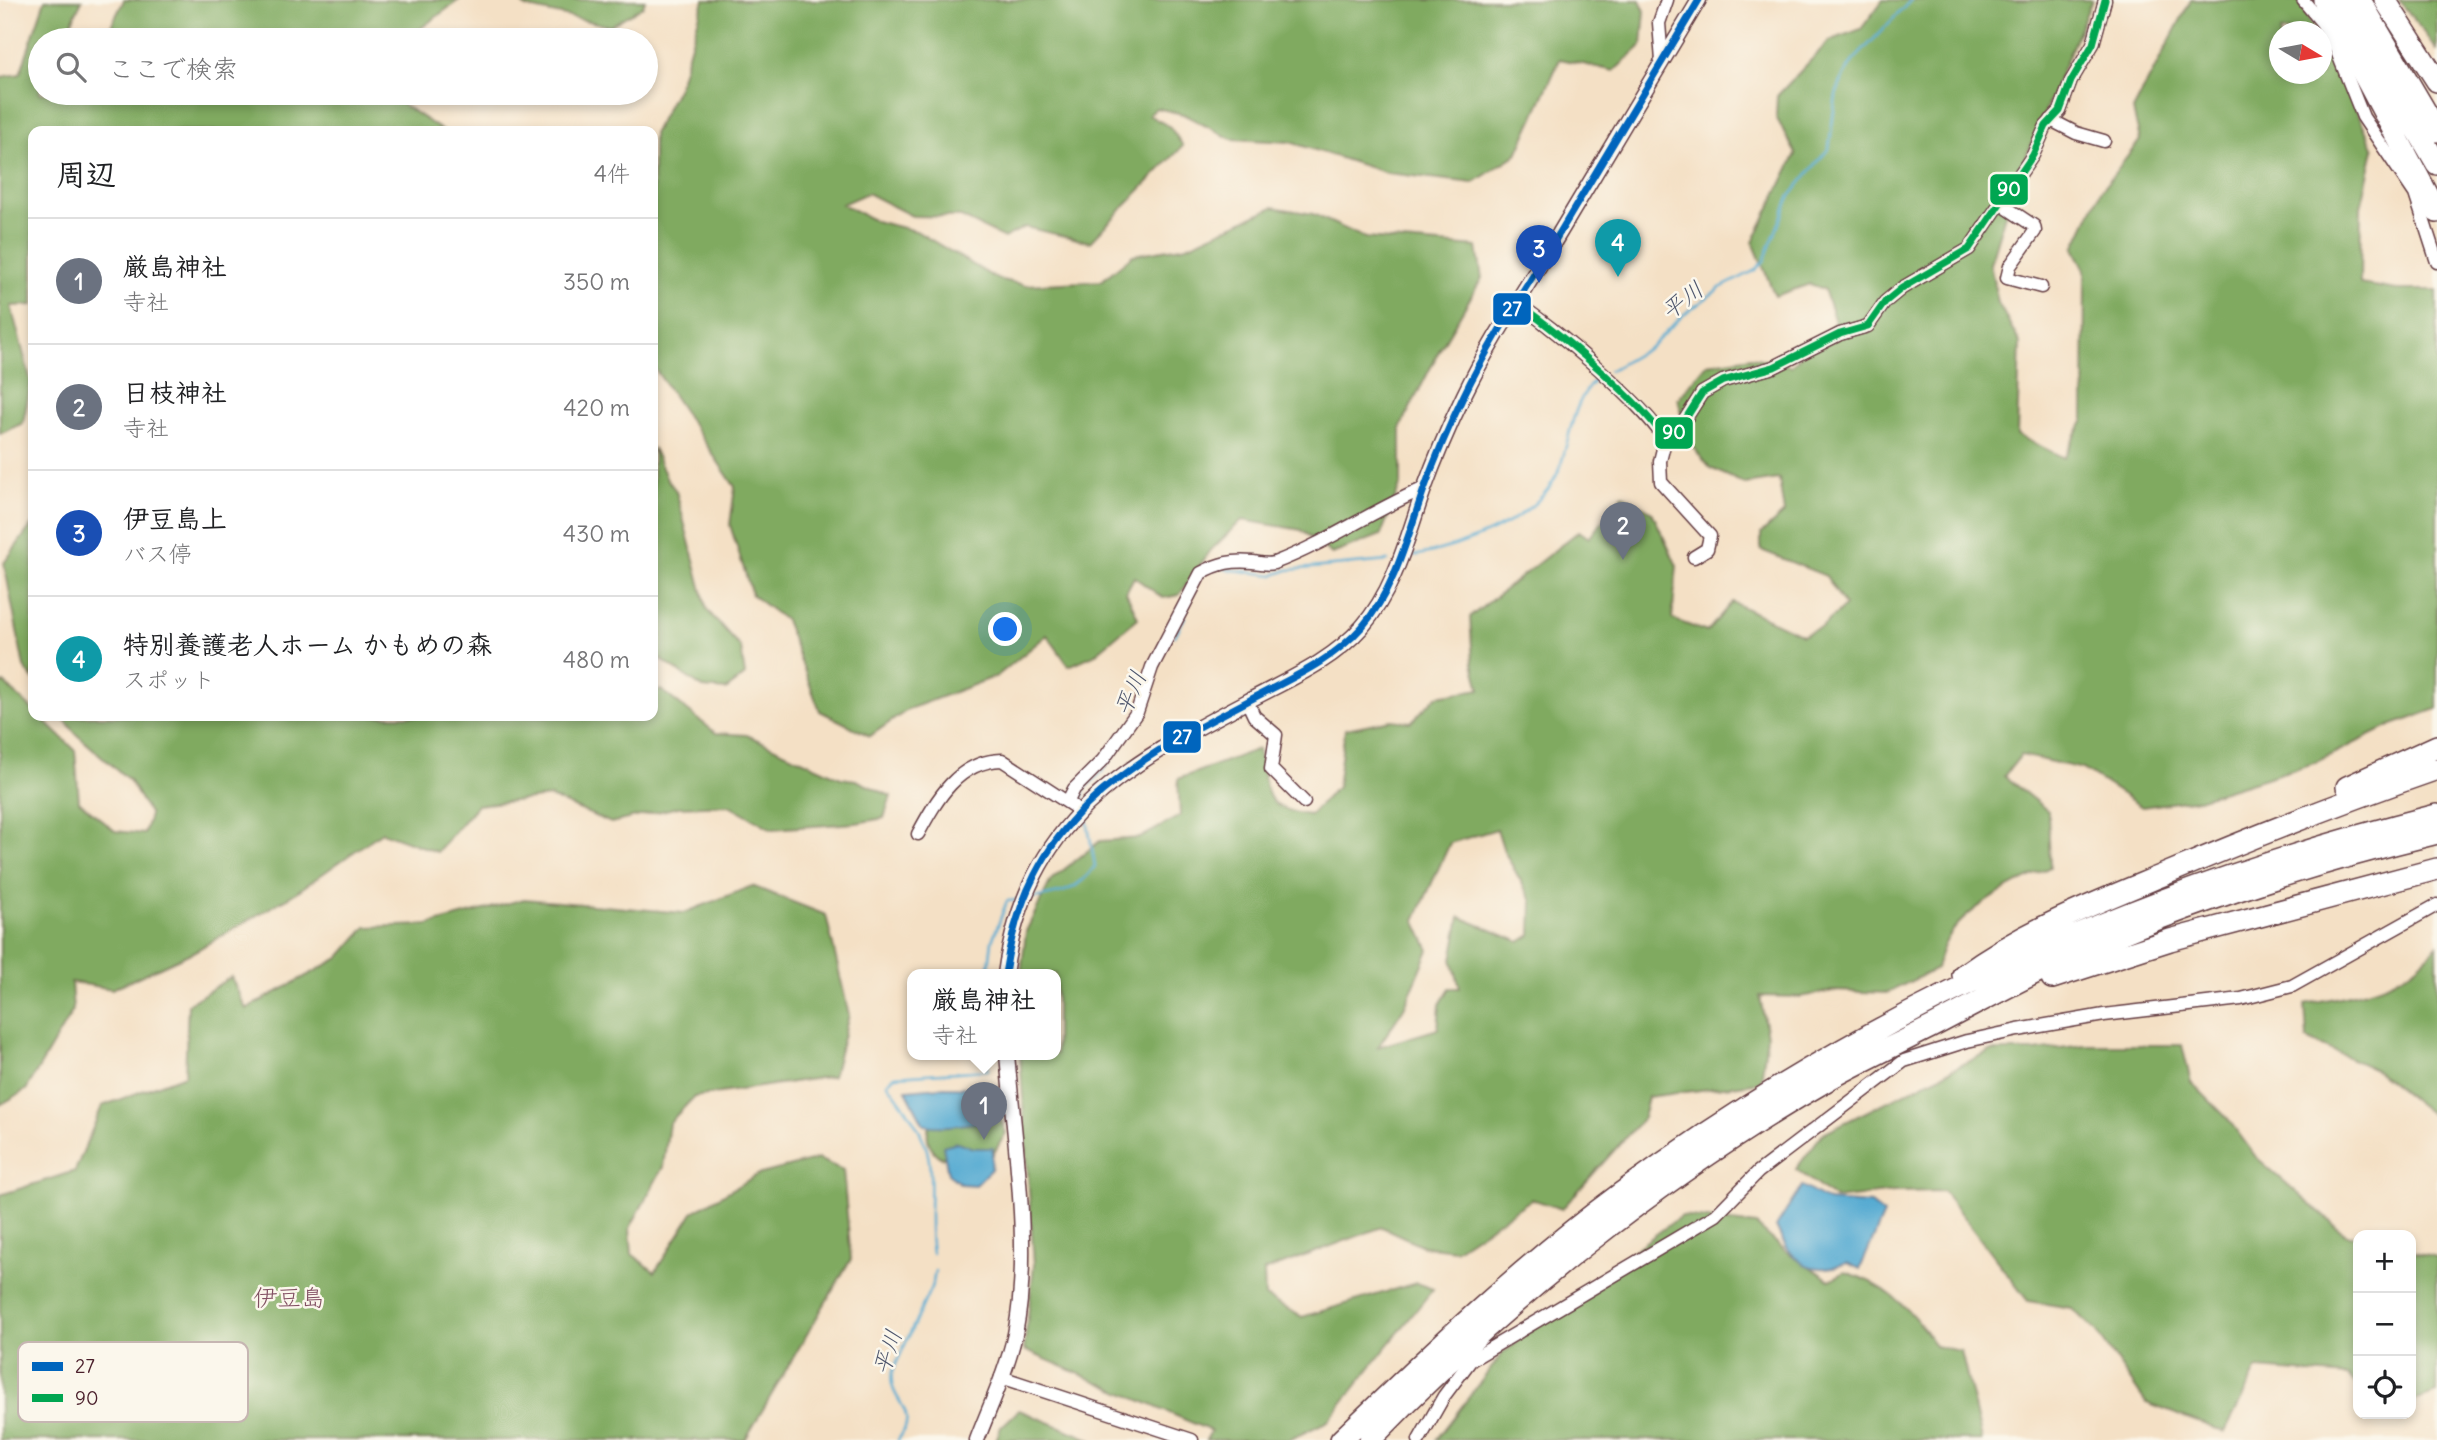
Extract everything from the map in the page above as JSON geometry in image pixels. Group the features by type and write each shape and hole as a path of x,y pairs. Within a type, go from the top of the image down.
{"highway":[{"path":"2325,0 2437,212"},
{"path":"2341,0 2437,163"},
{"path":"2360,0 2437,131"},
{"path":"2385,0 2437,81"},
{"path":"1341,1440 1453,1333 1617,1196 1818,1063 1858,1033 1947,986 2004,945 2213,843 2437,746"},
{"path":"2084,908 2361,795 2437,769"},
{"path":"1818,1063 1950,992 2093,925 2285,856 2437,815"},
{"path":"1370,1440 1461,1351 1556,1270 1693,1167 1831,1078 2087,948 2157,919 2302,870 2437,833"},
{"path":"1968,1007 1997,1002 2043,981 2170,940 2437,869"},
{"path":"2272,914 2365,901 2437,881"}],"street":[{"path":"1662,61 1659,23 1667,0"},
{"path":"1006,969 1023,899 1055,839 1078,807 1138,764 1329,657 1364,624 1388,587 1425,488 1464,396 1699,0"},
{"path":"1693,557 1707,548 1710,536 1661,482 1660,461 1665,441 1682,426 1702,393 1723,382 1774,367 1840,334 1868,326 1885,302 1902,288 1969,249 2034,155 2051,120 2060,111 2071,81 2093,44 2105,0"},
{"path":"2303,0 2322,23 2336,49 2363,117 2416,194 2437,262"},
{"path":"2051,120 2076,133 2104,141"},
{"path":"2002,200 2007,208 2034,226 2035,231 2010,266 2007,278 2041,287"},
{"path":"1517,304 1552,329 1610,381 1657,425 1665,441"},
{"path":"1078,807 1074,789 1103,760 1138,712 1152,667 1201,573 1216,564 1233,561 1270,565 1309,548 1386,504 1425,488"},
{"path":"1247,701 1254,716 1276,736 1271,769 1304,802"},
{"path":"918,834 941,794 976,764 990,760 1002,760 1078,807"},
{"path":"1419,1440 1444,1396 1471,1360 1716,1215 1758,1172 1904,1061 1967,1041 2018,1030 2241,999 2292,986 2437,905"},
{"path":"976,1440 1015,1334 1021,1262 1007,1060"},
{"path":"1000,1377 1149,1423 1192,1440"}],"green space":[{"path":"45,0 82,0 69,28 36,28"},
{"path":"124,0 459,0 421,28 110,28"},
{"path":"517,0 645,0 643,6 610,26 525,7"},
{"path":"704,0 1640,0 1645,11 1642,45 1614,71 1560,59 1517,154 1473,183 1387,173 1290,142 1231,139 1183,114 1156,108 1149,115 1170,127 1183,146 1090,242 1025,227 1004,238 961,217 912,216 867,193 842,204 875,221 916,231 997,279 1025,285 1101,281 1133,255 1187,246 1273,207 1313,214 1365,238 1477,247 1482,278 1439,351 1401,426 1401,483 1381,535 1332,554 1301,530 1242,520 1211,550 1179,595 1163,598 1134,577 1126,592 1138,618 1094,655 1069,666 1047,635 997,676 909,709 870,736 820,711 785,620 752,595 730,525 735,487 658,373 657,126 679,85"},
{"path":"1883,0 2092,0 2014,185 1990,264 1998,303 2020,343 2017,435 2064,458 2084,420 2085,270 2074,248 2101,191 2140,140 2133,110 2191,0 2299,0 2309,21 2269,21 2269,84 2332,84 2332,57 2335,62 2374,149 2361,207 2360,284 2397,290 2437,290 2437,709 2390,726 2314,763 2198,799 2142,807 2083,769 2021,755 2004,776 2048,811 2050,867 1994,897 1967,916 1946,942 1936,969 1887,993 1834,991 1800,997 1760,996 1767,1036 1761,1082 1648,1097 1643,1118 1562,1209 1532,1199 1455,1250 1423,1246 1382,1227 1264,1271 1265,1297 1302,1317 1416,1283 1433,1289 1328,1421 1289,1440 1206,1440 1211,1431 1024,1350 1034,1265 1020,1060 1061,1060 1061,969 1022,969 1026,931 1051,880 1100,841 1140,838 1180,816 1178,779 1258,749 1266,787 1274,803 1294,812 1310,815 1337,787 1345,729 1391,720 1411,722 1437,696 1480,689 1473,663 1470,617 1579,531 1589,538 1623,495 1652,512 1677,566 1672,619 1707,632 1732,602 1802,635 1822,627 1845,606 1826,576 1761,550 1761,534 1784,513 1779,479 1745,484 1710,468 1689,442 1678,399 1707,364 1752,357 1791,366 1835,322 1824,289 1810,284 1775,296 1753,242 1796,154 1776,117 1777,96 1829,41 1861,29","holes":["1497,829 1504,851 1532,901 1531,935 1520,942 1460,917 1452,959 1460,988 1450,988 1440,1004 1438,1029 1378,1047 1404,1008 1429,950 1415,920 1450,843"]},
{"path":"2399,0 2437,0 2437,50"},
{"path":"28,50 28,105 404,105 435,126 28,126 28,305 11,306 28,371 28,397 23,423 0,434 0,77 20,74"},
{"path":"658,459 676,491 707,610 741,648 745,675 726,690 703,688 658,657"},
{"path":"28,530 28,672 24,667 4,563"},
{"path":"4,683 28,705 28,721 44,721 75,750 79,801 115,831 144,834 150,815 129,780 76,734 66,721 658,721 658,691 661,690 716,733 747,735 841,778 856,780 891,796 884,818 856,823 772,829 729,805 678,807 611,823 550,797 477,805 437,852 382,832 294,894 195,951 112,989 71,982 73,1010 26,1090 0,1105 0,685"},
{"path":"752,886 826,915 849,1015 833,1076 694,1097 669,1123 663,1167 630,1228 632,1254 655,1272 693,1212 757,1175 818,1159 843,1170 851,1259 745,1440 0,1440 0,1195 75,1171 102,1106 185,1075 188,1004 231,977 246,1009 339,958 366,927 428,925 524,899 684,913"},
{"path":"2437,945 2437,1119 2374,1069 2307,1039 2305,1004 2360,993 2393,981 2423,960"},
{"path":"2085,1045 2182,1045 2191,1082 2227,1118 2256,1157 2345,1234 2353,1236 2353,1381 2348,1376 2257,1369 2225,1432 2146,1403 2096,1331 2071,1308 2028,1301 1943,1191 1894,1192 1835,1199 1796,1169 1823,1133 1990,1051 2034,1051"},
{"path":"994,1115 1000,1118 1006,1133 992,1156 951,1153 942,1158 933,1151 928,1131 931,1120"},
{"path":"1681,1216 1756,1225 1786,1251 1830,1280 1845,1272 1886,1291 1918,1321 1935,1346 1961,1351 1982,1440 1436,1440 1503,1353 1585,1286"},
{"path":"2416,1252 2437,1258 2437,1393 2416,1400"},
{"path":"1019,1410 1092,1440 996,1440 1001,1427"}],"water":[{"path":"940,1087 998,1088 1002,1109 998,1120 952,1126 924,1125 906,1090"},
{"path":"957,1142 973,1148 993,1148 991,1169 975,1185 961,1184 948,1174 943,1146"},
{"path":"1802,1186 1828,1201 1871,1204 1884,1214 1860,1269 1847,1263 1834,1267 1812,1267 1795,1257 1788,1249 1776,1227"}],"waterway":[{"name":"平川","path":"1609,371 1652,346 1682,316 1720,288 1754,271 1764,261 1790,196 1829,148 1836,95 1844,75 1853,61 1911,0"},
{"name":"平川","path":"1409,557 1474,539 1517,517 1535,503 1550,486 1560,467 1574,417 1584,393 1601,376"},
{"name":"平川","path":"1225,569 1274,575 1288,570 1388,561"},
{"name":"平川","path":"1175,636 1185,617"},
{"name":"平川","path":"1141,716 1148,697"},
{"name":"平川","path":"1083,801 1084,790 1102,772 1135,725"},
{"name":"平川","path":"1033,898 1068,890 1082,881 1095,866 1086,814"},
{"name":"平川","path":"989,969 992,941 1007,901 1019,900"},
{"name":"平川","path":"932,1253 927,1150 913,1120 887,1083 895,1076 988,1070 988,1060"},
{"name":"平川","path":"898,1440 906,1420 894,1391 892,1373 933,1283 935,1271"}],"transit line":[{"name":"27","path":"1006,969 1017,921 1035,876 1058,837 1088,804 1160,750 1323,660 1350,639 1373,612 1392,580 1437,455 1475,374 1497,333 1699,0"},
{"name":"90","path":"1517,304 1551,328 1621,389 1656,427 1665,441 1681,426 1702,393 1723,381 1774,367 1840,334 1868,326 1885,302 1902,288 1969,249 2033,155 2046,126 2060,111 2071,81 2093,44 2105,0"}],"place":[{"name":"特別養護老人ホーム かもめの森","path":"1618,277"},
{"name":"伊豆島上","path":"1539,283"},
{"name":"日枝神社","path":"1623,560"},
{"name":"厳島神社","path":"984,1140"}],"district":[{"name":"伊豆島","path":"289,1297"}]}
